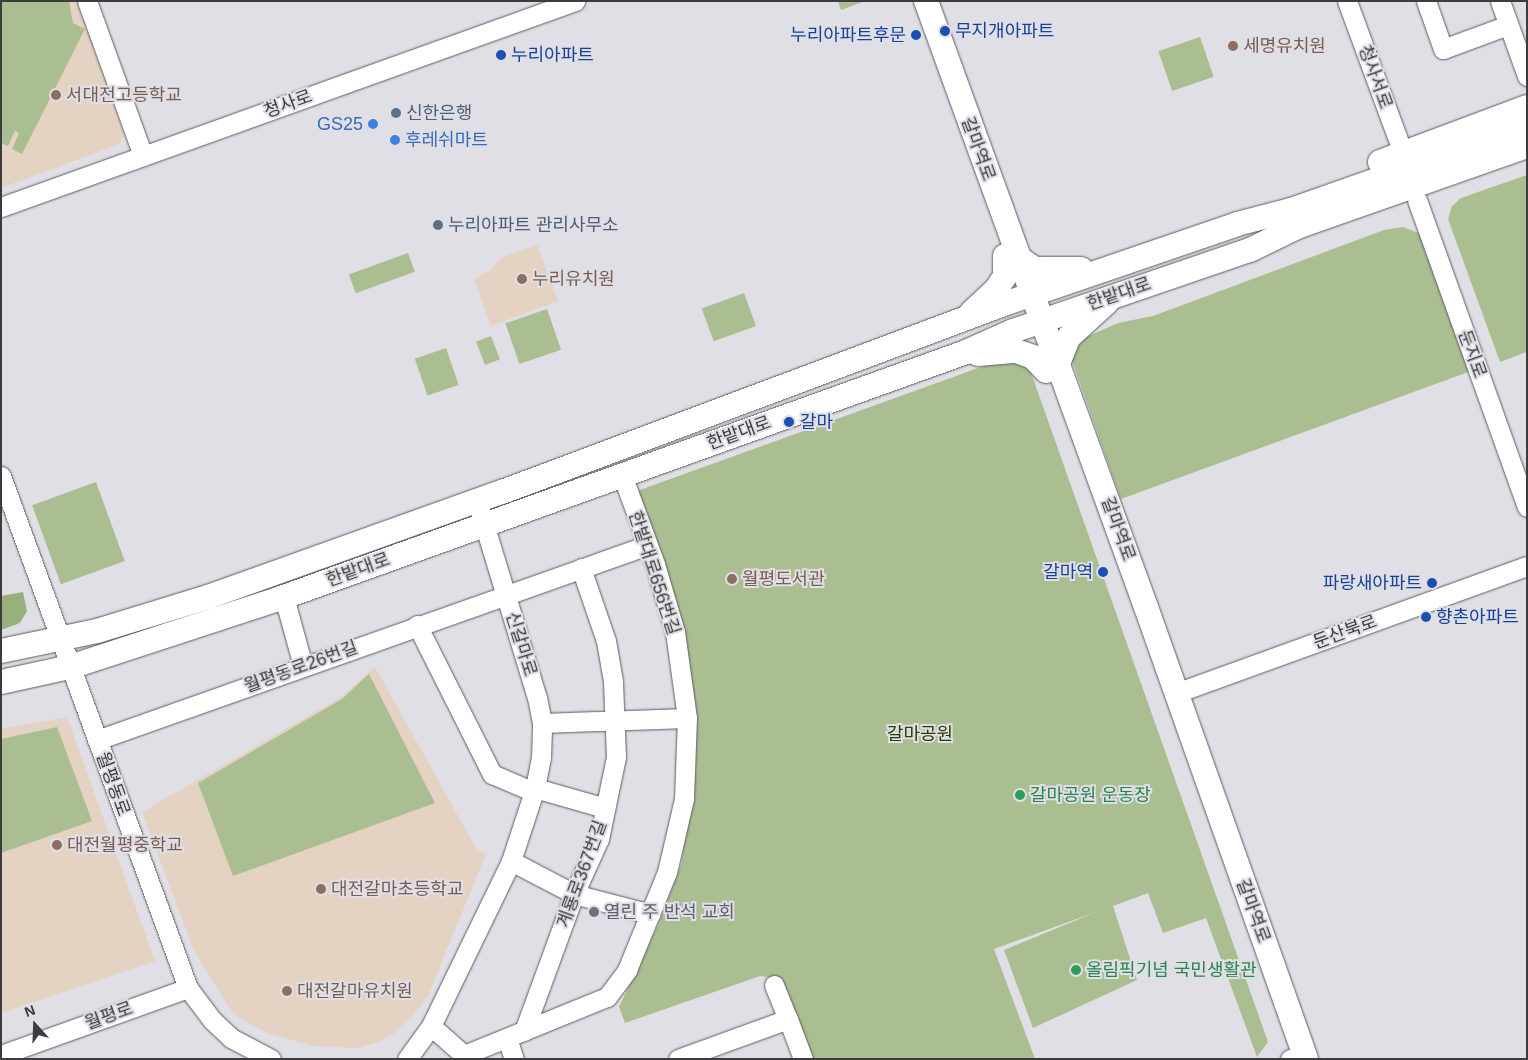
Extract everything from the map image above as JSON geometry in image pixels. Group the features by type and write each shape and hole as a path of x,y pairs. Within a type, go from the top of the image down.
{"main road":[{"name":"갈마역로","path":"913,1 1012,257"},
{"name":"갈마역로","path":"926,1 1035,323 1170,696 1295,1058"},
{"path":"1237,224 1287,196 1527,107"},
{"name":"한밭대로","path":"1,651 97,631 208,597 502,492 1026,296 1237,224 1291,210 1527,128"},
{"name":"한밭대로","path":"1,682 70,667 281,598 966,352 1035,323 1250,250 1297,227 1527,146"},
{"path":"1250,250 1297,240 1417,200 1527,160"},
{"path":"955,323 996,290 1005,276 1012,257 1035,269 1102,271"},
{"path":"966,352 981,354 1016,351 1052,368 1069,337 1115,295"}],"street":[{"path":"87,1 143,156"},
{"name":"청사로","path":"1,207 575,1"},
{"name":"청사서로","path":"1347,1 1403,154"},
{"path":"1426,1 1443,49 1508,25"},
{"path":"1500,1 1527,76"},
{"name":"둔지로","path":"1417,200 1527,507"},
{"name":"한밭대로656번길","path":"431,1026 464,1055 607,997 626,970 667,872 684,799 687,718 676,632 648,545 622,475"},
{"name":"월평동로","path":"1,476 188,988 212,1020 232,1038 271,1059"},
{"name":"신갈마로","path":"407,1059 431,1026 511,861 534,790 541,758 542,723 527,658 483,525 477,500"},
{"name":"월평동로26번길","path":"97,740 648,545"},
{"name":"둔산북로","path":"1170,696 1527,566"},
{"name":"계룡로367번길","path":"524,1030 574,894 599,839 616,757 616,722 606,641 581,568"},
{"path":"281,598 287,608 303,666"},
{"path":"417,626 492,774 534,790 606,808"},
{"path":"542,723 616,722 687,718"},
{"path":"511,861 574,894 650,914"},
{"path":"774,985 802,1059"},
{"name":"월평로","path":"1,1055 188,988"},
{"path":"678,1059 788,1019"},
{"path":"506,1038 514,1059"}],"shaded area":[{"name":"서대전고등학교","path":"1,1 77,1 124,134 120,144 1,188"},
{"path":"537,245 558,301 491,326 474,279 491,270 500,258"},
{"name":"대전갈마초등학교","path":"375,667 477,850 486,854 428,996 413,1016 393,1034 375,1043 357,1048 313,1046 267,1033 233,1014 194,951 142,812 341,697"},
{"name":"대전월평중학교","path":"67,717 155,961 1,1013 1,729"}],"green space":[{"path":"1,1 69,1 73,23 85,29 22,154 12,149 19,133 15,131 8,146 1,143"},
{"path":"838,1 865,1 841,10"},
{"path":"1200,37 1214,77 1172,91 1158,51"},
{"path":"1527,175 1527,352 1500,362 1448,219 1452,206 1461,198"},
{"path":"1403,227 1419,233 1471,371 1121,499 1072,361 1075,342 1118,323 1153,316 1384,230"},
{"path":"408,253 415,272 356,293 349,275"},
{"path":"744,293 756,326 714,341 702,308"},
{"path":"547,309 561,350 519,364 505,323"},
{"path":"491,336 500,359 485,365 476,342"},
{"path":"446,348 459,385 427,396 415,359"},
{"name":"갈마공원","path":"1007,361 1029,367 1268,1042 1257,1057 1206,918 1163,933 1148,893 1113,906 1137,980 1033,1028 1004,950 1096,912 994,949 1035,1059 811,1059 784,985 776,978 760,976 625,1023 619,1007 658,925 681,865 690,810 694,746 637,491 992,363"},
{"path":"96,482 125,561 61,584 32,505"},
{"path":"23,592 27,611 20,623 1,630 1,596"},
{"path":"369,674 435,803 233,876 198,783 342,699"},
{"path":"57,727 92,821 1,853 1,739"}],"place":[{"name":"무지개아파트","path":"945,31"},
{"name":"누리아파트후문","path":"916,35"},
{"name":"세명유치원","path":"1233,46"},
{"name":"누리아파트","path":"501,55"},
{"name":"서대전고등학교","path":"56,95"},
{"name":"신한은행","path":"396,113"},
{"name":"GS25","path":"373,124"},
{"name":"후레쉬마트","path":"395,140"},
{"name":"누리아파트 관리사무소","path":"438,225"},
{"name":"누리유치원","path":"522,279"},
{"name":"갈마","path":"789,422"},
{"name":"갈마역","path":"1103,572"},
{"name":"월평도서관","path":"732,579"},
{"name":"파랑새아파트","path":"1432,583"},
{"name":"향촌아파트","path":"1426,617"},
{"name":"갈마공원 운동장","path":"1020,795"},
{"name":"대전월평중학교","path":"57,845"},
{"name":"대전갈마초등학교","path":"321,889"},
{"name":"열린 주 반석 교회","path":"594,912"},
{"name":"올림픽기념 국민생활관","path":"1076,970"},
{"name":"대전갈마유치원","path":"287,991"}]}
